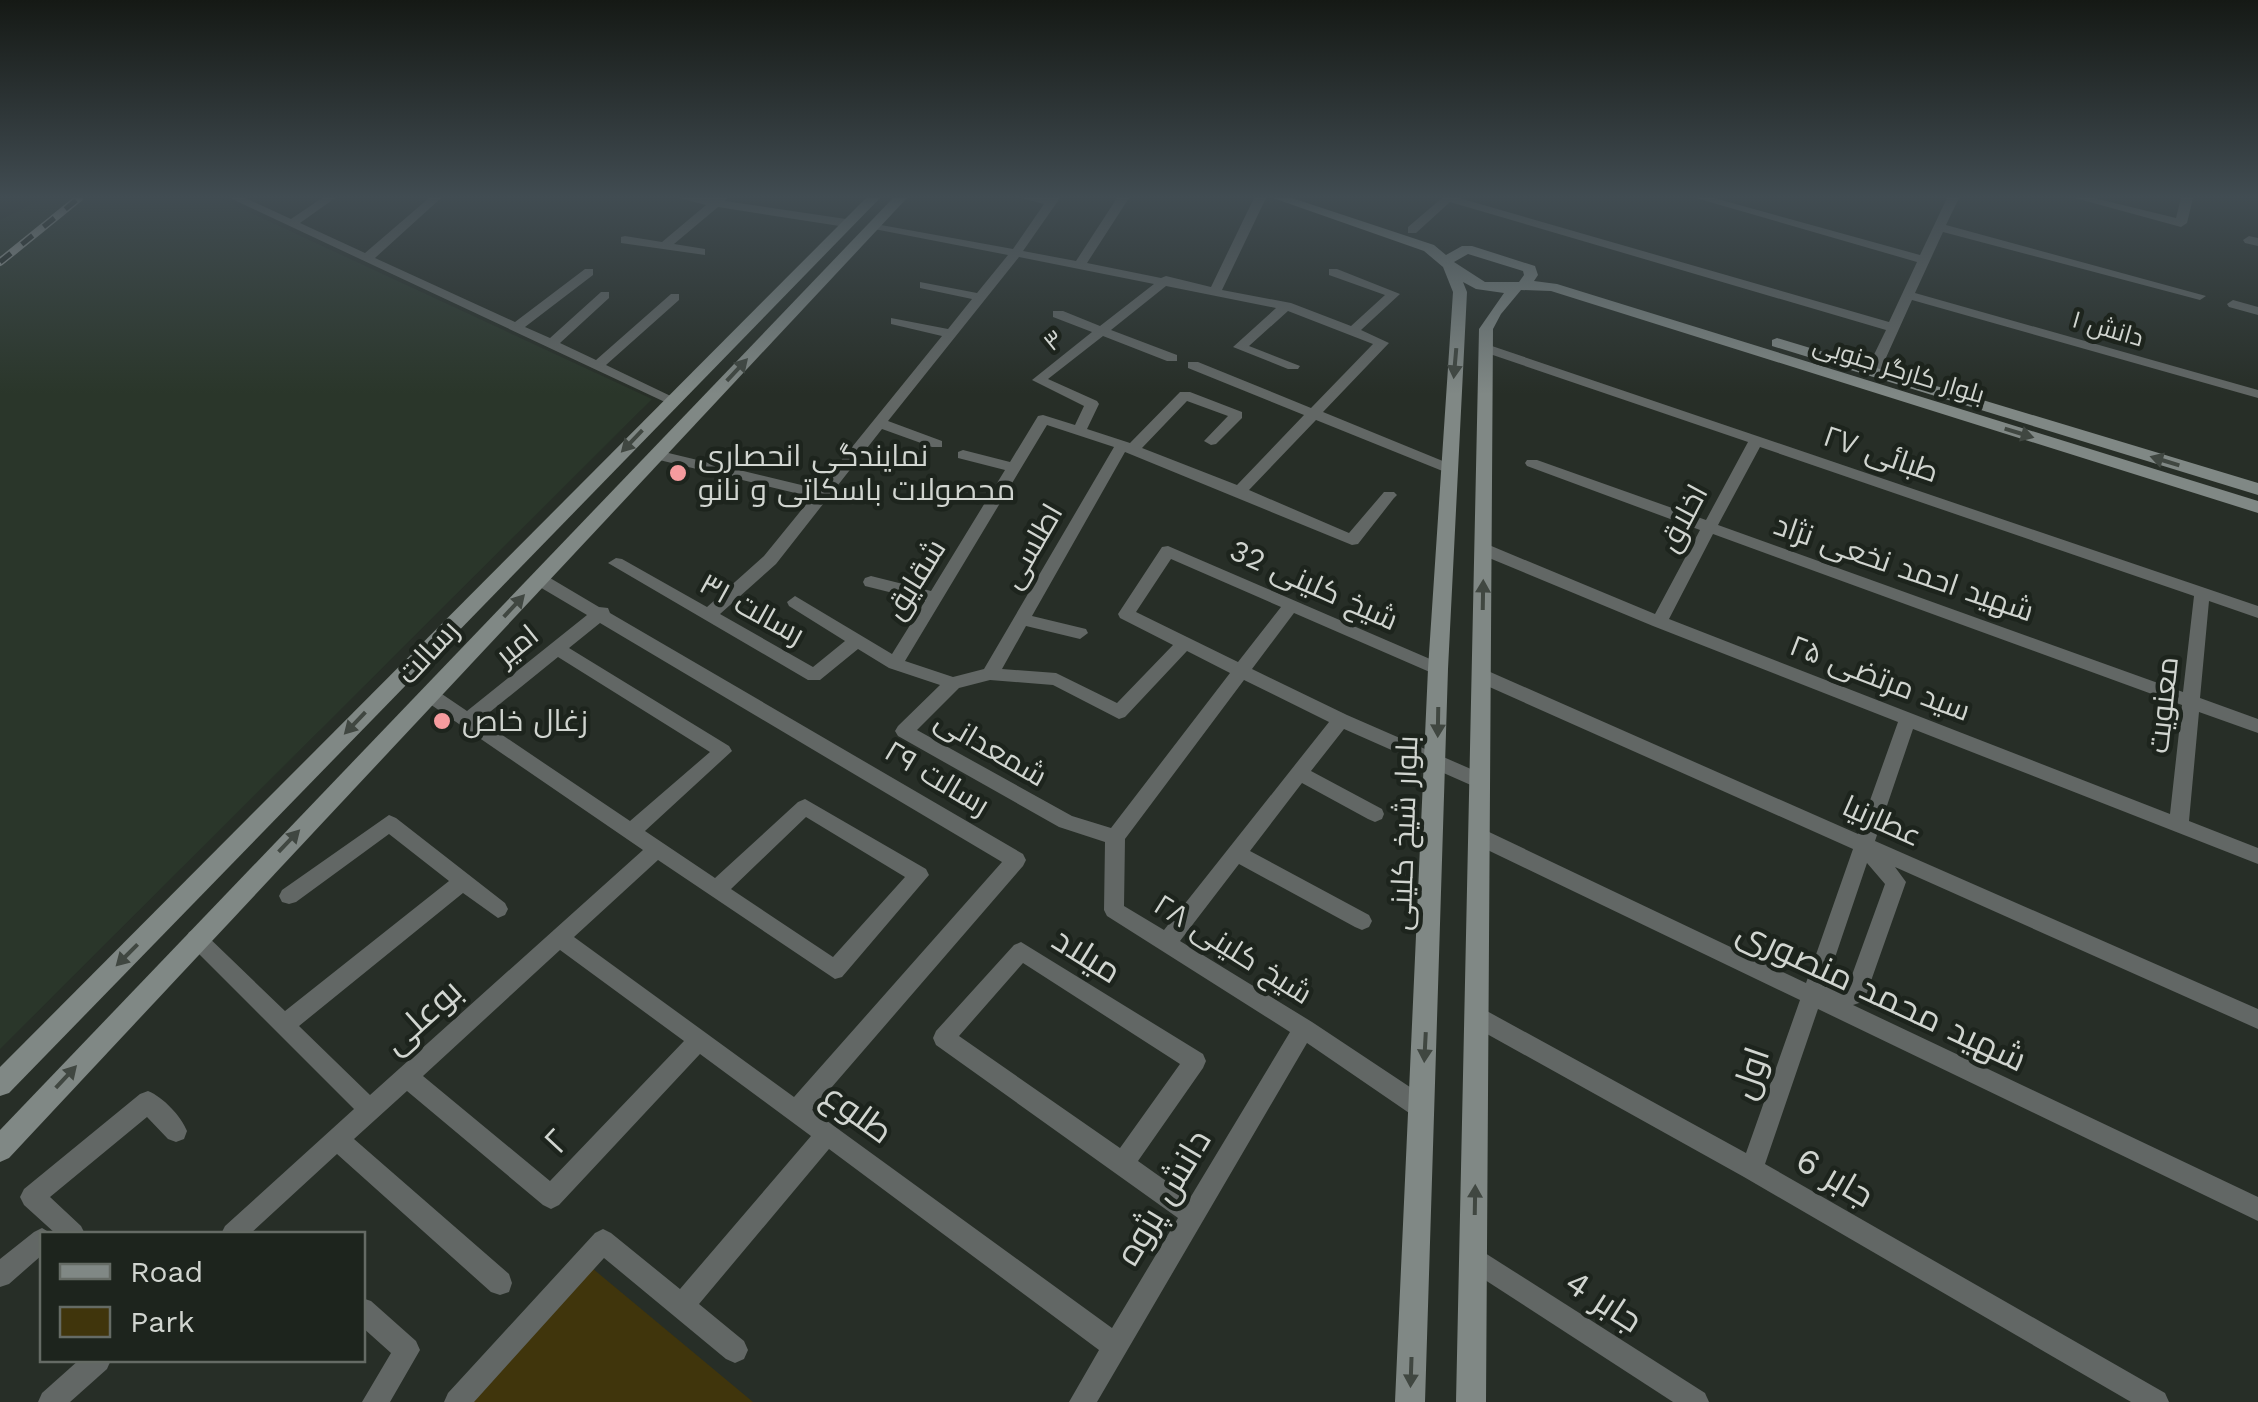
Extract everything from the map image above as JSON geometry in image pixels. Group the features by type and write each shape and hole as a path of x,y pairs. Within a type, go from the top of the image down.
{"main road":[{"name":"رسالت","path":"0,1084 806,263"},
{"name":"رسالت","path":"0,1149 838,263"},
{"path":"1494,263 1524,280"},
{"path":"1448,265 1476,285 1524,280"},
{"name":"بلوار شیخ کلینی","path":"1448,265 1460,292 1477,306 1486,329 1471,1402"},
{"name":"بلوار شیخ کلینی","path":"1477,306 1524,280"},
{"name":"بلوار کارگر جنوبی","path":"1524,280 1873,371 2258,489"},
{"name":"بلوار کارگر جنوبی","path":"1524,280 2258,507"},
{"name":"بلوار شیخ کلینی","path":"1410,1402 1438,669 1450,469 1477,306"},
{"path":"158,923 196,938"}],"street":[{"path":"379,263 672,400"},
{"path":"708,616 770,560 1007,263"},
{"path":"1082,263 1286,306 1382,344 1239,491"},
{"path":"1216,290 1229,263"},
{"path":"1673,263 1892,327"},
{"path":"1873,371 1921,263"},
{"path":"2077,263 2200,296"},
{"path":"516,328 589,272"},
{"path":"1333,272 1394,294 1352,332"},
{"name":"۳","path":"1078,432 1092,404 1039,380 1166,280"},
{"path":"924,285 980,297"},
{"path":"551,344 606,294"},
{"name":"دانش ۱","path":"1906,294 2258,394"},
{"path":"598,366 674,298"},
{"path":"2232,304 2258,311"},
{"path":"1286,306 1240,347 1293,366"},
{"path":"1058,314 1172,358"},
{"path":"896,321 951,334"},
{"name":"طبائی ۲۷","path":"1486,348 2258,612"},
{"path":"1193,364 1450,469"},
{"name":"اطلسی","path":"990,674 1127,447 1186,395 1237,415 1211,440"},
{"name":"شقایق","path":"895,664 1044,420 1078,432"},
{"path":"880,423 937,444"},
{"path":"1078,432 1239,491 1352,540 1389,495"},
{"name":"اخلاق","path":"1659,622 1756,440"},
{"path":"656,455 822,495"},
{"path":"964,455 1015,468"},
{"name":"شهید احمد نخعی نژاد","path":"1532,464 2258,726"},
{"name":"۲۵ سید مرتضی","path":"1484,550 2258,856"},
{"name":"شیخ کلینی 32","path":"1185,643 1126,614 1168,551 1438,669"},
{"name":"رسالت ۳۱","path":"616,563 814,675 857,641"},
{"name":"رسالت ۲۹","path":"540,578 1016,860 796,1111"},
{"path":"871,582 936,598"},
{"name":"معنویت","path":"2179,823 2202,593"},
{"path":"795,602 895,664 953,683 990,674 1056,679 1119,712 1185,643 1341,720 1480,781"},
{"path":"1114,837 1291,605"},
{"name":"امیر","path":"468,720 602,612"},
{"path":"1021,619 1080,634"},
{"path":"557,648 722,750 632,831"},
{"name":"عطارنیا","path":"1482,676 2258,1019"},
{"name":"شمعدانی","path":"953,683 904,730 1066,822 1114,837"},
{"path":"430,694 658,848 716,890 835,970 918,875 804,807 716,890"},
{"name":"اول","path":"1752,1169 1908,718"},
{"path":"1167,942 1341,720"},
{"path":"1300,772 1375,814"},
{"path":"289,896 389,822 498,909"},
{"name":"شیخ کلینی ۲۸","path":"1114,837 1114,910 1304,1028 1422,1109"},
{"name":"شهید محمد منصوری","path":"1480,837 2258,1209"},
{"path":"1810,998 1854,995 1896,882 1862,846"},
{"name":"بوعلی","path":"236,1232 658,848"},
{"path":"1236,854 1362,921"},
{"path":"284,1025 462,882"},
{"path":"196,938 370,1110"},
{"name":"طلوع","path":"559,938 1115,1346"},
{"name":"میلاد","path":"1123,1163 1195,1062 1021,950 944,1038 1193,1214"},
{"name":"جابر 6","path":"1477,1016 2156,1402"},
{"name":"دانش پژوه","path":"1082,1402 1304,1028"},
{"name":"۲","path":"407,1077 551,1198 699,1040"},
{"path":"55,1232 32,1196 148,1102 176,1131"},
{"path":"682,1306 827,1134"},
{"path":"337,1139 500,1282"},
{"path":"457,1402 603,1241 736,1350"},
{"path":"0,1275 40,1245"},
{"name":"جابر 4","path":"1474,1258 1696,1402"},
{"path":"365,1313 408,1350 375,1402"},
{"path":"51,1402 96,1362"}],"shaded area":[{"path":"0,263 360,263 652,399 0,1049"}],"green space":[{"path":"592,1268 753,1402 473,1402"}],"place":[{"name":"نمایندگی انحصاری محصولات باسکاتی و نانو","path":"678,473"},
{"name":"زغال خاص","path":"442,721"}]}
